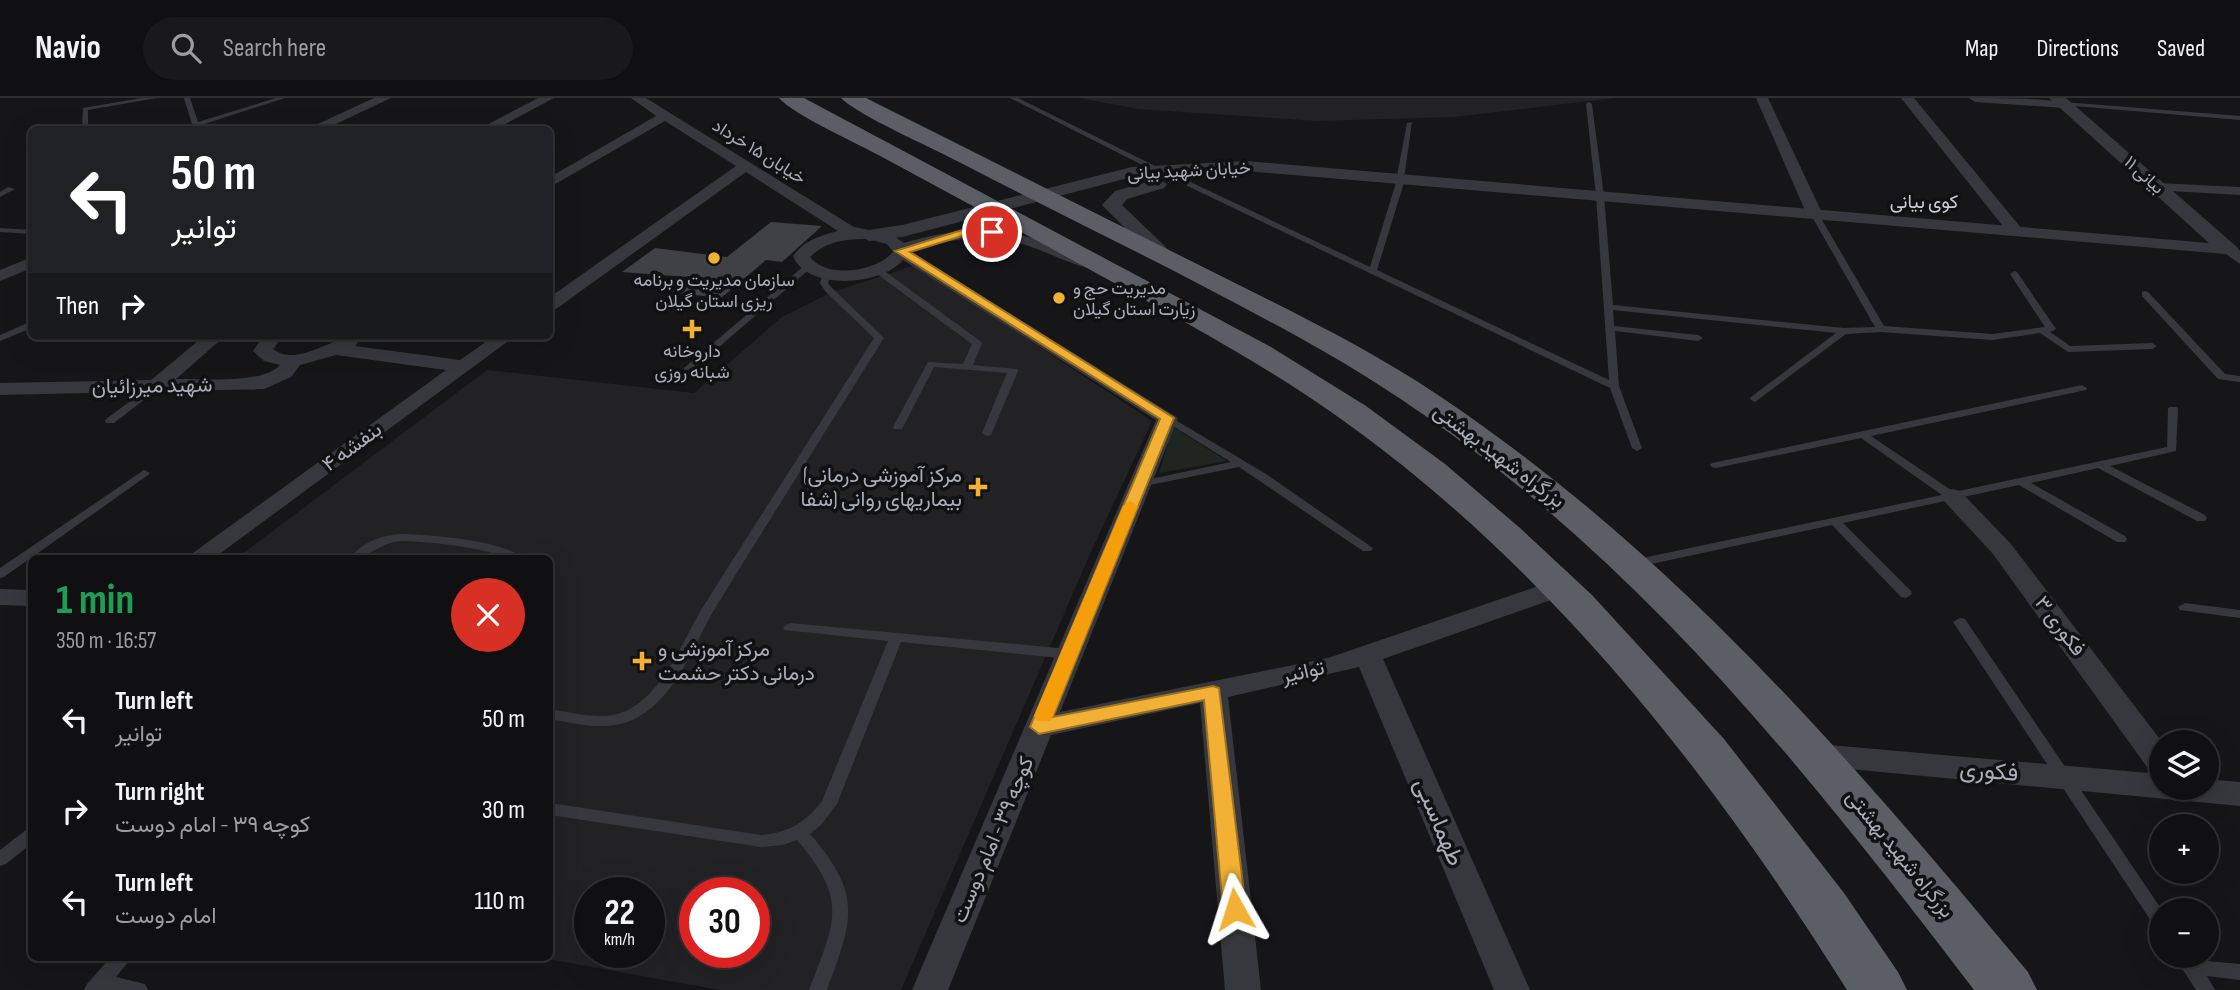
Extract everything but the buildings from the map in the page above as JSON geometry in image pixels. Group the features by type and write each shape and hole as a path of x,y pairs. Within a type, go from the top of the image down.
{"highway":[{"path":"789,98 1251,347 1325,393 1406,452 1482,515 1559,588 1646,680 1736,788 1816,896 1878,990"},
{"name":"بزرگراه شهید بهشتی","path":"851,98 1304,328 1383,374 1483,441 1545,489 1633,564 1730,659 1818,755 1941,902 2008,990"},
{"path":"1251,347 1304,328"}],"street":[{"path":"320,126 385,98"},
{"path":"491,126 548,98"},
{"name":"خیابان ۱۵ خرداد","path":"637,98 849,231 893,241 901,251 1167,418"},
{"path":"1762,98 1815,215"},
{"path":"1907,98 2017,232"},
{"path":"1975,98 2061,101"},
{"name":"بیانی ۱۱","path":"2061,101 2237,254"},
{"path":"553,181 665,116"},
{"path":"553,303 746,166"},
{"name":"خیابان شهید بیانی","path":"866,235 897,232 1118,174 1216,166 1273,168"},
{"path":"1273,168 2017,232 2237,254"},
{"name":"خیابان شهید بیانی","path":"1165,257 1111,205 1125,193 1179,180 1223,172 1273,168"},
{"path":"2157,187 2240,191"},
{"path":"823,215 825,222 822,231 806,249 802,258 808,267 827,272 851,273 876,269 892,262 901,251 962,233 998,232 1114,273"},
{"path":"806,249 832,237 866,235"},
{"path":"0,276 28,264"},
{"path":"154,387 211,340"},
{"path":"270,340 264,345 264,353 275,358 294,359 337,349 463,366"},
{"path":"337,349 349,340"},
{"name":"بنفشه ۴","path":"202,555 500,340"},
{"name":"شهید میرزائیان","path":"0,389 264,383 284,373 294,359"},
{"name":"کوچه ۳۹ - امام دوست","path":"930,990 1167,418"},
{"name":"فکوری ۳","path":"1952,496 2002,549 2149,747"},
{"name":"توانیر","path":"1039,727 1333,666 1559,588"},
{"path":"0,597 28,598"},
{"name":"طهماسبی","path":"1367,654 1512,990"},
{"path":"1213,692 1243,990"},
{"name":"فکوری","path":"1818,755 2149,785"},
{"path":"2219,792 2240,794"}],"lane":[{"path":"85,126 85,108 154,98"},
{"path":"187,98 196,125"},
{"path":"193,126 282,98"},
{"path":"1013,98 1157,169"},
{"path":"2061,101 2240,118"},
{"path":"1588,104 1600,196 1614,386 1637,448"},
{"path":"1373,271 1401,179 1410,123"},
{"path":"1179,180 1614,386"},
{"path":"0,195 10,189"},
{"path":"1815,215 1881,329"},
{"path":"0,230 28,232"},
{"path":"687,370 808,267"},
{"path":"876,269 977,343 967,367"},
{"path":"553,714 603,722 631,715 653,701 666,685 704,615 879,338 828,289 824,283 827,272"},
{"path":"1608,307 1844,331 1881,329 1992,337 2051,330 2014,274"},
{"path":"2145,294 2222,377 2240,379"},
{"path":"0,338 28,326"},
{"path":"1610,328 1698,338"},
{"path":"1755,400 1844,331"},
{"path":"2043,331 2067,349 2152,346"},
{"path":"898,427 931,364 1013,371 987,433"},
{"path":"110,421 154,387"},
{"path":"1716,465 1865,436 2082,388"},
{"path":"1633,564 2172,449 2173,409"},
{"path":"1167,418 1241,463 1367,548"},
{"path":"1865,436 1952,496"},
{"path":"1140,484 1241,463"},
{"path":"2099,464 2201,518"},
{"path":"0,574 144,473"},
{"path":"2020,481 2121,539"},
{"path":"1835,521 1906,594"},
{"path":"360,555 377,541 395,537 513,555"},
{"path":"2185,607 2240,614"},
{"path":"1960,622 2149,904"},
{"path":"790,627 1069,654"},
{"path":"553,809 761,841 781,840 801,834 816,823 829,804 896,638"},
{"path":"801,834 831,870 840,889 843,914 818,990"},
{"path":"0,859 28,837"},
{"path":"97,986 119,961"},
{"path":"2192,968 2206,990"},
{"path":"2219,968 2240,972"},
{"path":"97,986 139,990"}],"shaded area":[{"path":"1080,98 1615,98 1454,117 1318,121 1138,109"},
{"path":"915,265 1152,421 1090,554 901,990 719,990 598,968 665,968 665,877 574,877 574,964 553,960 553,555 241,555 487,370 694,393 782,317 830,293"},
{"path":"1173,427 1227,461 1159,473"}],"slow traffic":[{"path":"1044,716 1130,506"}],"place":[{"name":"سازمان مدیریت و برنامه ریزی استان گیلان","path":"714,258"},
{"name":"مدیریت حج و زیارت استان گیلان","path":"1059,298"},
{"name":"داروخانه شبانه روزی","path":"692,329"},
{"name":"(مرکز آموزشی درمانی بیماریهای روانی (شفا","path":"978,487"},
{"name":"مرکز آموزشی و ‌درمانی دکتر حشمت","path":"642,661"}],"district":[{"name":"کوی بیانی","path":"1924,202"}],"route":[{"path":"992,232 962,233 905,248 901,252 1167,418 1039,727 1213,692 1235,909"}]}
